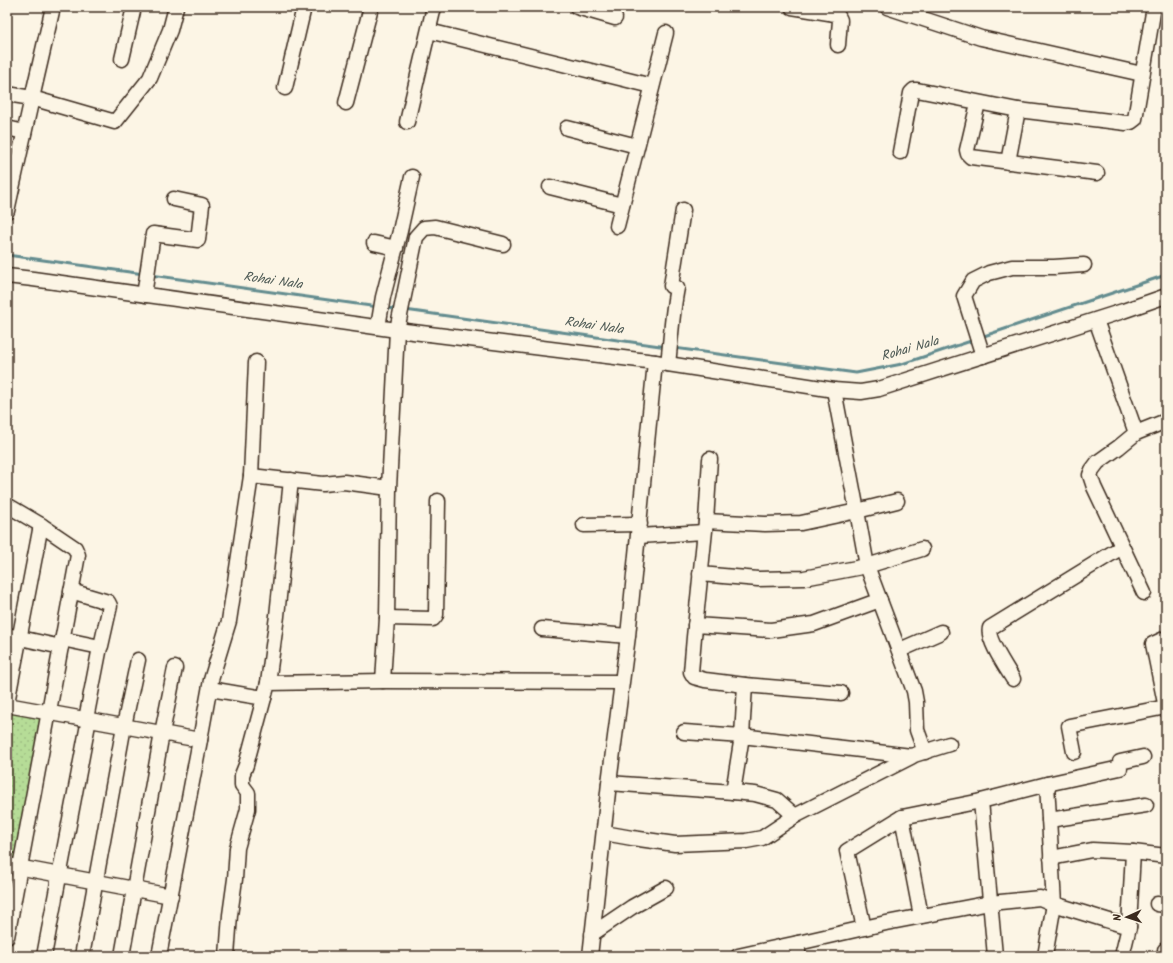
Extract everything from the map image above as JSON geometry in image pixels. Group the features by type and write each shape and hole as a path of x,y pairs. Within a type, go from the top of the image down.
{"street":[{"path":"7,211 53,7"},
{"path":"122,59 134,7"},
{"path":"7,94 32,98 115,122 150,78 170,30 176,7"},
{"path":"285,88 304,7"},
{"path":"346,103 371,7"},
{"path":"407,122 434,7"},
{"path":"577,7 615,18"},
{"path":"792,7 807,8 838,16 840,20 838,45"},
{"path":"887,7 922,12 981,38 1142,74"},
{"path":"900,152 911,93 914,90 1018,110 1126,123 1131,122 1135,119 1154,7"},
{"path":"429,31 652,86"},
{"path":"617,226 666,33"},
{"path":"978,103 967,150 971,158 1097,172"},
{"path":"1008,162 1018,110"},
{"path":"7,128 24,132"},
{"path":"567,128 637,146"},
{"path":"378,322 412,177"},
{"path":"550,187 622,205"},
{"path":"145,292 153,234 198,240 202,205 174,199"},
{"path":"590,956 639,530 664,361 672,336 673,307 676,288 671,286 683,210"},
{"path":"384,680 387,618 389,488 397,330 416,237 424,228 435,227 503,244"},
{"path":"374,243 396,248"},
{"path":"982,353 964,296 973,281 989,273 1012,267 1084,265"},
{"path":"7,276 378,322 397,330 664,361 834,390 861,392 879,389 982,353 1096,320 1166,296"},
{"path":"1096,320 1136,433"},
{"path":"159,956 211,680 229,621 250,476 256,362"},
{"path":"834,390 867,566 900,650 914,691 916,702 918,754"},
{"path":"1144,593 1094,487 1090,475 1098,462 1119,448 1136,433 1166,421"},
{"path":"710,459 691,672 694,677 705,680 841,693"},
{"path":"250,476 323,484 344,482 389,488"},
{"path":"227,956 237,848 248,809 248,793 242,785 242,775 268,683 277,616 291,480"},
{"path":"387,618 433,619 436,615 438,501"},
{"path":"584,525 639,530 801,523 897,501"},
{"path":"7,505 41,525 75,548 78,555 49,712 13,866 7,937"},
{"path":"41,525 13,637 7,704 200,740"},
{"path":"1013,678 990,639 990,628 1122,547"},
{"path":"700,574 758,579 804,578 867,566 922,549"},
{"path":"44,956 100,647 102,646 110,604 71,591"},
{"path":"695,625 771,630 814,624 880,600"},
{"path":"542,629 628,636"},
{"path":"900,650 941,632"},
{"path":"13,637 100,647"},
{"path":"1074,752 1069,726 1166,708 1153,644 1166,638"},
{"path":"82,956 124,726 138,660"},
{"path":"122,956 175,668"},
{"path":"268,683 384,680 621,682"},
{"path":"733,792 742,736 745,685"},
{"path":"210,689 264,698"},
{"path":"684,732 742,736 918,754"},
{"path":"604,833 675,844 746,841 762,838 795,816 918,754 949,744"},
{"path":"864,928 846,851 902,818 1120,768 1120,762 1143,757"},
{"path":"609,783 755,794 777,800 795,816"},
{"path":"1045,956 1054,904 1047,784"},
{"path":"981,801 994,956"},
{"path":"1049,820 1146,805"},
{"path":"902,818 922,916"},
{"path":"1052,858 1092,850 1133,852 1166,856"},
{"path":"1122,956 1129,927 1133,852"},
{"path":"13,866 171,896"},
{"path":"592,934 632,907 666,888"},
{"path":"738,956 798,949 864,928 922,916 990,903 1040,898 1054,904 1129,927"}],"green space":[{"path":"7,705 49,712 20,867 7,865"}],"waterway":[{"name":"Rohai Nala","path":"7,255 144,274"},
{"name":"Rohai Nala","path":"151,275 378,307"},
{"name":"Rohai Nala","path":"981,337 1166,275"},
{"name":"Rohai Nala","path":"385,308 397,309"},
{"name":"Rohai Nala","path":"405,310 667,347"},
{"name":"Rohai Nala","path":"674,348 856,373 902,364 974,340"}]}
